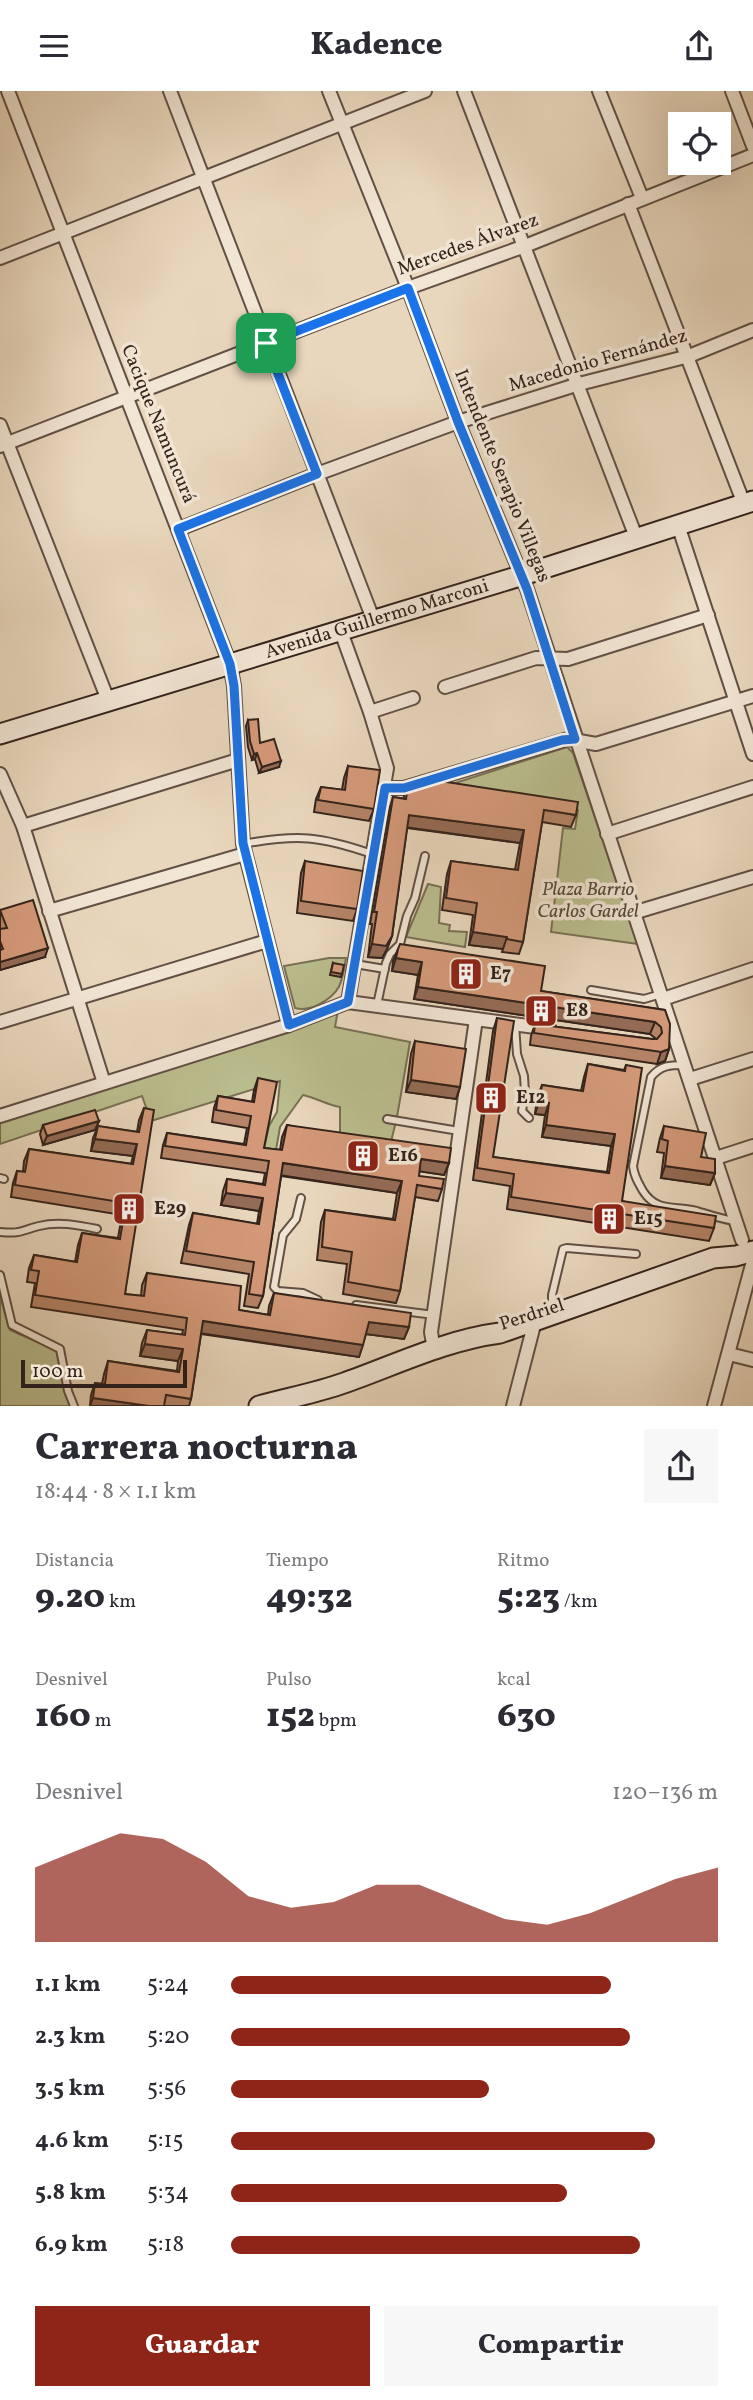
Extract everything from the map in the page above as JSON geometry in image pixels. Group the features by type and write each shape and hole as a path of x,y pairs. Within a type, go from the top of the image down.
{"main road":[{"name":"Avenida Guillermo Marconi","path":"0,734 520,576 749,502"},
{"path":"264,1405 312,1400 373,1371 479,1335 500,1333 560,1313 586,1301 713,1258 728,1247 749,1243"},
{"name":"Perdriel","path":"479,1335 500,1323 552,1306 586,1301"},
{"path":"264,1405 303,1384 341,1374 373,1371"}],"street":[{"name":"Cacique Namuncurá","path":"8,91 230,664 234,686 244,849 289,1025"},
{"path":"170,91 373,619"},
{"name":"Intendente Serapio Villegas","path":"329,91 458,422 527,589 735,1220 749,1243"},
{"path":"0,258 425,91"},
{"path":"464,91 636,537"},
{"path":"599,91 642,198"},
{"path":"732,91 753,146"},
{"name":"Mercedes Álvarez","path":"4,444 408,288 525,246 753,155"},
{"path":"628,204 749,502"},
{"name":"Macedonio Fernández","path":"178,529 458,422 579,384 689,356 753,330"},
{"path":"0,425 4,444 108,700"},
{"path":"678,525 753,754"},
{"path":"445,687 536,658 568,659 708,615"},
{"path":"340,629 385,759 385,788 348,1002"},
{"path":"385,788 404,788 562,740 575,739 596,744 753,696"},
{"path":"370,712 413,698"},
{"path":"23,826 237,760"},
{"path":"0,774 23,826 104,1083"},
{"path":"607,834 753,787"},
{"path":"49,911 244,849"},
{"path":"633,913 753,877"},
{"path":"0,1022 267,941"},
{"path":"662,997 753,969"},
{"path":"0,1116 289,1025 348,1002 569,1032"},
{"path":"433,1350 431,1332 476,1019"},
{"path":"690,1079 753,1059"},
{"path":"716,1158 753,1146"},
{"path":"714,1406 753,1261"},
{"path":"513,1406 535,1321"},
{"path":"729,1354 753,1360"}],"lane":[{"path":"244,849 282,837 296,837 338,843 372,854"},
{"path":"376,1005 390,954 400,944 425,856"},
{"path":"355,964 385,969"},
{"path":"591,990 644,999 662,997"},
{"path":"515,1024 517,1054 524,1076 522,1111 529,1118"},
{"path":"686,1065 658,1068 650,1077 633,1166 635,1177 650,1201 656,1205 735,1220"},
{"path":"387,1119 459,1131"},
{"path":"301,1198 297,1216 283,1235 274,1287 278,1291 303,1293 312,1299 325,1301"},
{"path":"0,1231 19,1234 40,1225 69,1224 97,1229"},
{"path":"552,1306 563,1249 636,1254"},
{"path":"0,1275 12,1325 60,1349 68,1391 74,1406"},
{"path":"349,1304 434,1315"}],"green space":[{"name":"Plaza Barrio Carlos Gardel","path":"567,747 573,753 638,944 551,932 563,828 575,829 578,810 532,803 452,784"},
{"path":"428,884 441,887 439,923 450,925 449,931 467,932 465,947 406,937"},
{"path":"329,958 346,958 336,991 326,1001 315,1006 295,1008 284,966"},
{"path":"338,1010 335,1027 410,1042 390,1146 340,1135 340,1107 303,1095 280,1127 275,1156 263,1153 269,1126 277,1112 280,1081 151,1121 142,1096 0,1144 0,1122"},
{"path":"0,1296 10,1330 56,1350 72,1406 0,1406"}],"building":[{"path":"258,719 260,743 274,739 281,761 262,767 250,741 248,720"},
{"path":"348,766 380,770 374,809 318,800 321,787 345,790"},
{"path":"427,779 578,802 576,815 544,810 523,942 473,932 477,903 446,898 451,861 518,870 524,830 409,815 392,936 386,946 372,944 377,912 374,912 393,797 406,799 408,785"},
{"path":"305,861 363,871 357,909 301,901"},
{"path":"33,900 48,948 0,962 0,950 3,949 0,929 7,928 0,910"},
{"path":"400,944 545,966 541,991 665,1010 670,1024 669,1049 661,1052 534,1033 535,1024 652,1039 657,1039 662,1033 661,1027 655,1022 418,987 422,962 396,958"},
{"path":"333,963 344,965 342,974 331,972"},
{"path":"497,1018 514,1021 493,1157 609,1173 615,1134 546,1125 549,1103 539,1102 542,1085 583,1091 588,1064 625,1071 626,1065 642,1068 622,1201 716,1216 714,1228 511,1197 514,1174 477,1168"},
{"path":"415,1041 466,1049 460,1087 411,1080"},
{"path":"258,1078 277,1082 264,1148 282,1150 287,1125 451,1148 449,1163 421,1159 419,1176 444,1179 442,1189 417,1185 400,1291 348,1282 352,1252 322,1247 325,1210 395,1220 402,1181 283,1163 263,1296 249,1294 254,1262 186,1251 193,1213 259,1224 263,1198 226,1193 227,1179 265,1185 269,1161 165,1146 167,1133 246,1145 251,1116 216,1110 218,1096 254,1102"},
{"path":"144,1108 154,1110 125,1294 144,1296 147,1273 241,1286 239,1310 270,1315 274,1293 411,1313 409,1327 369,1322 363,1345 203,1321 191,1399 166,1395 164,1406 149,1406 93,1398 95,1383 105,1384 108,1361 179,1372 183,1349 145,1344 147,1330 185,1335 187,1318 35,1295 39,1271 31,1270 34,1255 77,1262 82,1233 120,1239 126,1203 15,1185 17,1171 25,1172 29,1149 133,1164 137,1144 95,1139 98,1126 139,1132"},
{"path":"95,1110 99,1121 47,1136 43,1125"},
{"path":"664,1126 706,1133 701,1157 715,1159 715,1173 665,1166 668,1141 662,1139"}],"place":[{"name":"E7","path":"466,974"},
{"name":"E8","path":"541,1011"},
{"name":"E12","path":"491,1098"},
{"name":"E16","path":"363,1156"},
{"name":"E29","path":"129,1209"},
{"name":"E15","path":"609,1219"}],"route":[{"path":"408,288 458,422 527,589 575,739 562,740 404,788 385,788 348,1002 289,1025 243,843 234,686 230,664 178,529 317,474 266,343 408,288"}]}
